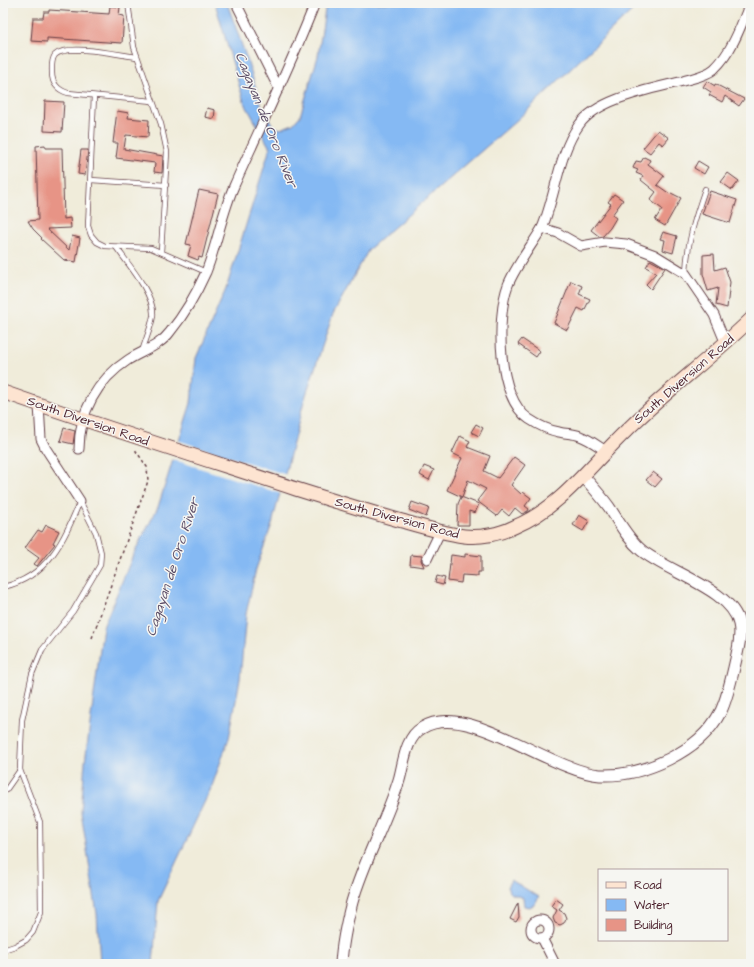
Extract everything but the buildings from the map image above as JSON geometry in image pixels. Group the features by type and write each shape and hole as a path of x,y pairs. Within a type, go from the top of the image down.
{"main road":[{"name":"South Diversion Road","path":"3,392 81,420 380,515 440,532 467,536 493,534 513,528 535,518 555,503 664,395 726,344 751,319"}],"street":[{"path":"236,3 278,92"},
{"path":"78,449 81,420 94,394 107,376 128,360 154,347 170,333 206,272 234,187 295,54 315,3"},
{"path":"606,451 580,436 542,427 517,409 511,397 502,351 500,327 502,305 508,284 542,228 548,214 565,154 579,125 594,110 628,96 694,78 713,70 724,58 736,36 750,3"},
{"path":"542,228 558,233 581,246 605,242 626,244 655,255 686,274 714,315 726,344"},
{"path":"39,405 41,439 80,501"},
{"path":"341,964 352,901 391,805 407,746 413,736 422,728 444,721 468,724 484,729 544,757 579,770 597,775 615,775 645,770 691,746 708,732 722,708 740,637 737,616 724,600 712,591 672,571 640,550 627,535 608,506 583,476"},
{"path":"427,559 440,532"},
{"path":"542,938 555,964"}],"lane":[{"path":"128,3 137,57 165,137 167,152 161,252"},
{"path":"137,57 73,50 61,51 54,56 52,76 54,84 60,90 68,93 152,101"},
{"path":"94,96 88,226 92,235 97,242 105,246 116,248 142,246 161,252 206,272"},
{"path":"91,180 166,185"},
{"path":"686,274 687,250 692,228 705,189"},
{"path":"116,248 135,273 151,302 153,316 141,354"},
{"path":"3,587 31,577 40,569 58,548 80,501"},
{"path":"3,950 26,940 33,932 41,912 40,822 20,770 22,720 32,674 42,650 73,611 100,565 101,553 96,533 80,501"},
{"path":"3,792 20,770"}],"path":[{"path":"92,638 148,481 147,467 138,455"}],"water":[{"name":"Cagayan de Oro River","path":"215,3 227,3 248,62 260,102 273,126 280,129 293,124 300,116 318,56 326,3 640,3 517,120 369,249 333,314 304,401 272,524 256,569 246,614 240,679 229,738 212,786 158,901 153,964 100,964 97,914 81,812 85,762 103,627 134,553 158,507 191,403 196,358 226,289 270,148 244,102"},
{"path":"511,880 539,897 534,905 529,907 524,906 523,898 510,893 507,887"}],"pier":[{"path":"177,440 287,475 282,494 171,459"}]}
